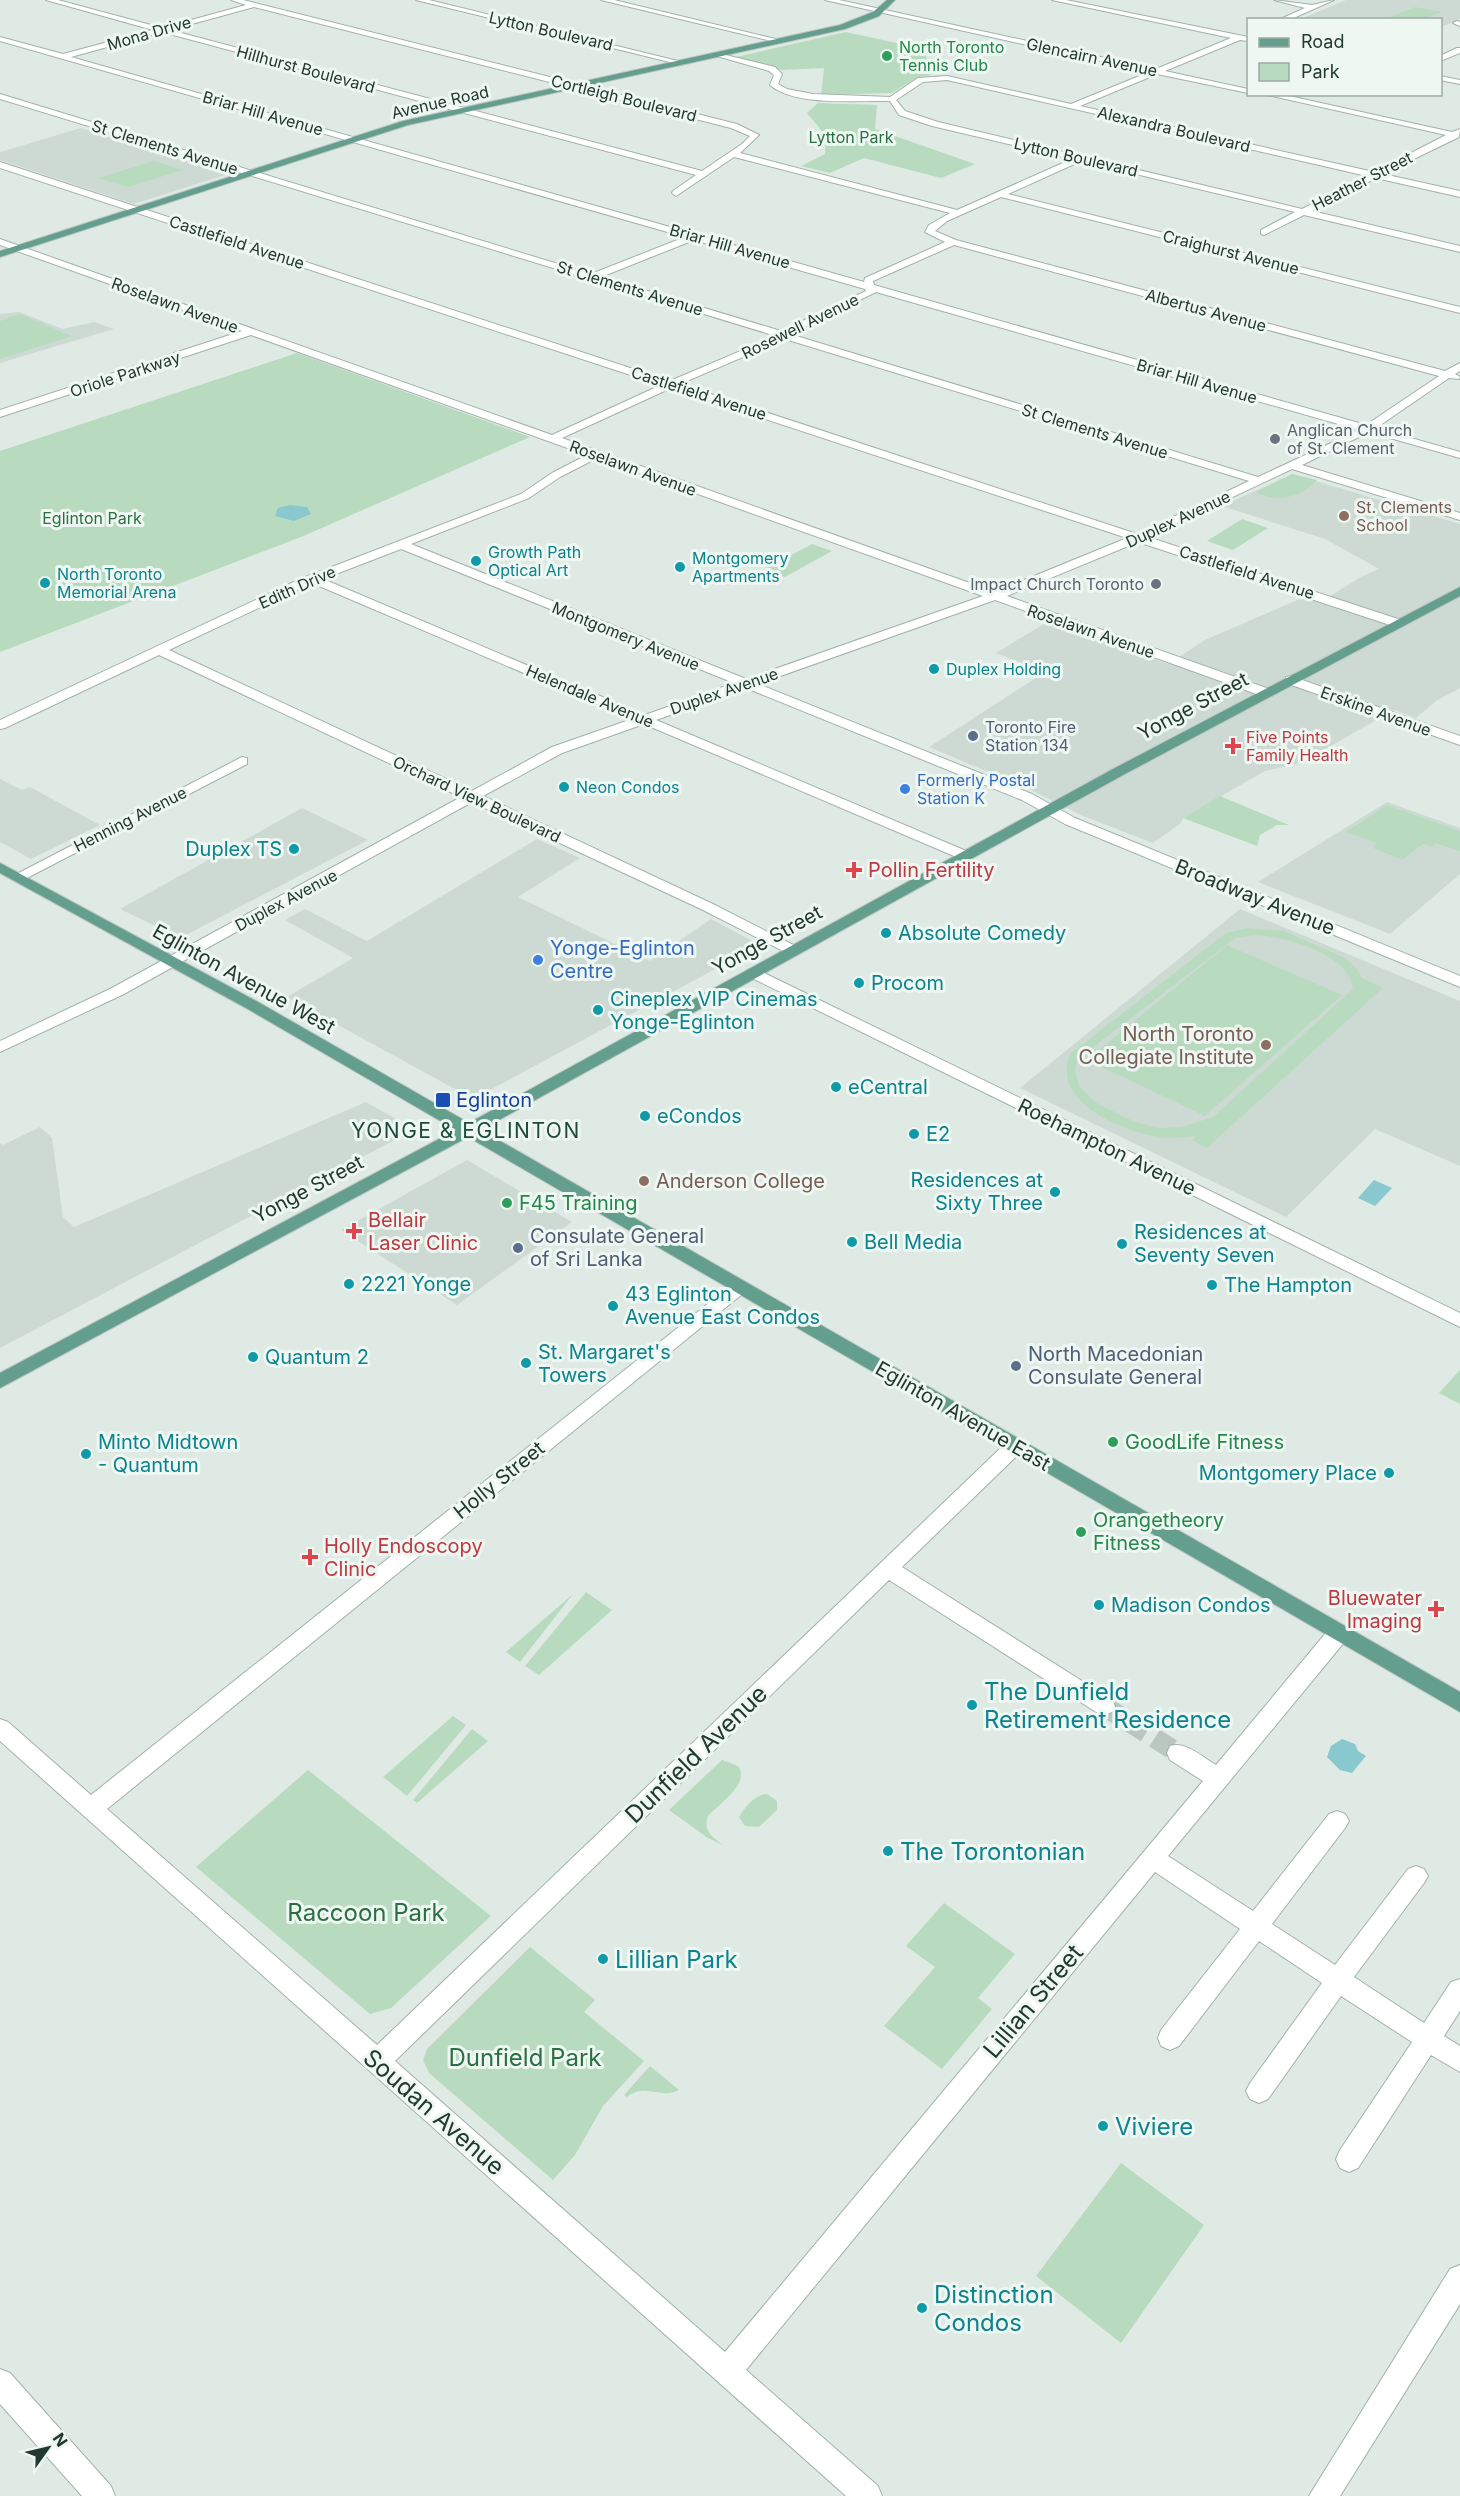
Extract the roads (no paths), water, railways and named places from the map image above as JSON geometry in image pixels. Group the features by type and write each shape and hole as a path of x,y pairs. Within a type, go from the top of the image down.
{"main road":[{"name":"Avenue Road","path":"0,254 406,123 842,27 881,11 891,0"},
{"name":"Yonge Street","path":"0,1381 1459,591"},
{"name":"Eglinton Avenue West","path":"0,867 173,961 466,1130"},
{"name":"Eglinton Avenue East","path":"466,1130 1460,1703"}],"street":[{"name":"Hillhurst Boulevard","path":"50,0 702,174"},
{"name":"Cortleigh Boulevard","path":"235,0 753,133 753,140 732,154"},
{"name":"Mona Drive","path":"62,57 272,0"},
{"name":"Lytton Boulevard","path":"420,0 682,63"},
{"path":"605,0 780,41"},
{"name":"Glencairn Avenue","path":"829,0 1247,91"},
{"path":"1056,0 1247,39"},
{"path":"1278,0 1313,7"},
{"path":"1286,18 1330,0"},
{"path":"1072,106 1247,33"},
{"name":"Briar Hill Avenue","path":"0,39 1460,455"},
{"path":"1442,58 1460,50"},
{"path":"717,56 772,69 778,74 774,85 790,92 818,96 892,99"},
{"name":"Alexandra Boulevard","path":"892,99 921,80 942,77 1460,194"},
{"path":"1442,78 1460,82"},
{"name":"St Clements Avenue","path":"0,96 1260,481"},
{"path":"1277,96 1458,134"},
{"name":"Lytton Boulevard","path":"892,99 902,112 920,120 1460,249"},
{"name":"Heather Street","path":"1264,232 1458,134"},
{"path":"676,193 732,154 959,213"},
{"path":"953,242 936,236 930,231 936,224 1082,158"},
{"name":"Castlefield Avenue","path":"0,165 1397,623"},
{"name":"Craighurst Avenue","path":"1003,195 1460,309"},
{"path":"591,277 695,236"},
{"name":"Roselawn Avenue","path":"0,242 1267,693"},
{"name":"Rosewell Avenue","path":"552,439 672,384 779,339 783,334 871,292 868,280 953,242"},
{"name":"Albertus Avenue","path":"953,242 1460,378"},
{"name":"Oriole Parkway","path":"0,414 250,332"},
{"name":"Duplex Avenue","path":"0,1047 86,1008 557,750 994,597 1140,537 1369,429 1460,366"},
{"name":"Edith Drive","path":"0,725 312,579 525,496 556,475 595,455"},
{"path":"1293,466 1460,517"},
{"name":"Montgomery Avenue","path":"400,544 1027,797 1051,810"},
{"name":"Helendale Avenue","path":"312,579 966,856"},
{"name":"Orchard View Boulevard","path":"158,650 708,907 794,951"},
{"name":"Erskine Avenue","path":"1291,680 1460,741"},
{"name":"Henning Avenue","path":"18,877 242,761"},
{"name":"Broadway Avenue","path":"1051,810 1070,821 1460,982"},
{"name":"Roehampton Avenue","path":"754,973 1460,1321"},
{"name":"Holly Street","path":"90,1809 740,1287"},
{"name":"Dunfield Avenue","path":"377,2062 890,1570 1015,1446"},
{"path":"890,1570 1104,1706"},
{"name":"Lillian Street","path":"728,2370 1338,1634"},
{"name":"Soudan Avenue","path":"0,1728 868,2496"},
{"path":"1178,1753 1217,1778"},
{"path":"1170,2038 1337,1821"},
{"path":"1152,1858 1460,2060"},
{"path":"1259,2091 1416,1876"},
{"path":"1349,2159 1460,1990"},
{"path":"1323,2496 1460,2279"},
{"path":"0,2383 101,2496"}],"water":[{"path":"290,505 307,507 311,514 294,521 275,516 278,508"},
{"path":"1374,1180 1392,1188 1375,1206 1358,1198"},
{"path":"1342,1739 1355,1744 1358,1751 1366,1756 1352,1773 1340,1770 1327,1757 1331,1746"}],"tunnel":[{"path":"1104,1706 1178,1753"}],"place":[{"name":"North Toronto Tennis Club","path":"887,56"},
{"name":"Anglican Church of St. Clement","path":"1275,439"},
{"name":"St. Clements School","path":"1344,516"},
{"name":"Growth Path Optical Art","path":"476,561"},
{"name":"Montgomery Apartments","path":"680,567"},
{"name":"North Toronto Memorial Arena","path":"45,583"},
{"name":"Impact Church Toronto","path":"1156,584"},
{"name":"Duplex Holding","path":"934,669"},
{"name":"Toronto Fire Station 134","path":"973,736"},
{"name":"Five Points Family Health","path":"1233,746"},
{"name":"Neon Condos","path":"564,787"},
{"name":"Formerly Postal Station K","path":"905,789"},
{"name":"Duplex TS","path":"294,849"},
{"name":"Pollin Fertility","path":"854,870"},
{"name":"Absolute Comedy","path":"886,933"},
{"name":"Yonge-Eglinton Centre","path":"538,960"},
{"name":"Procom","path":"859,983"},
{"name":"Cineplex VIP Cinemas Yonge-Eglinton","path":"598,1010"},
{"name":"North Toronto Collegiate Institute","path":"1266,1045"},
{"name":"eCentral","path":"836,1087"},
{"name":"Eglinton","path":"443,1100"},
{"name":"eCondos","path":"645,1116"},
{"name":"E2","path":"914,1134"},
{"name":"Anderson College","path":"644,1181"},
{"name":"Residences at Sixty Three","path":"1055,1192"},
{"name":"F45 Training","path":"507,1203"},
{"name":"Bellair Laser Clinic","path":"354,1231"},
{"name":"Bell Media","path":"852,1242"},
{"name":"Residences at Seventy Seven","path":"1122,1244"},
{"name":"Consulate General of Sri Lanka","path":"518,1248"},
{"name":"2221 Yonge","path":"349,1284"},
{"name":"The Hampton","path":"1212,1285"},
{"name":"43 Eglinton Avenue East Condos","path":"613,1306"},
{"name":"Quantum 2","path":"253,1357"},
{"name":"St. Margaret's Towers","path":"526,1363"},
{"name":"North Macedonian Consulate General","path":"1016,1366"},
{"name":"GoodLife Fitness","path":"1113,1442"},
{"name":"Minto Midtown - Quantum","path":"86,1454"},
{"name":"Montgomery Place","path":"1389,1473"},
{"name":"Orangetheory Fitness","path":"1081,1532"},
{"name":"Holly Endoscopy Clinic","path":"310,1557"},
{"name":"Madison Condos","path":"1099,1605"},
{"name":"Bluewater Imaging","path":"1436,1609"},
{"name":"The Dunfield Retirement Residence","path":"972,1705"},
{"name":"The Torontonian","path":"888,1851"},
{"name":"Lillian Park","path":"603,1959"},
{"name":"Viviere","path":"1103,2126"},
{"name":"Distinction Condos","path":"922,2308"}],"district":[{"name":"YONGE & EGLINTON","path":"466,1130"}],"park label":[{"name":"Lytton Park","path":"851,137"},
{"name":"Eglinton Park","path":"92,518"},
{"name":"Raccoon Park","path":"366,1912"},
{"name":"Dunfield Park","path":"525,2057"}]}
